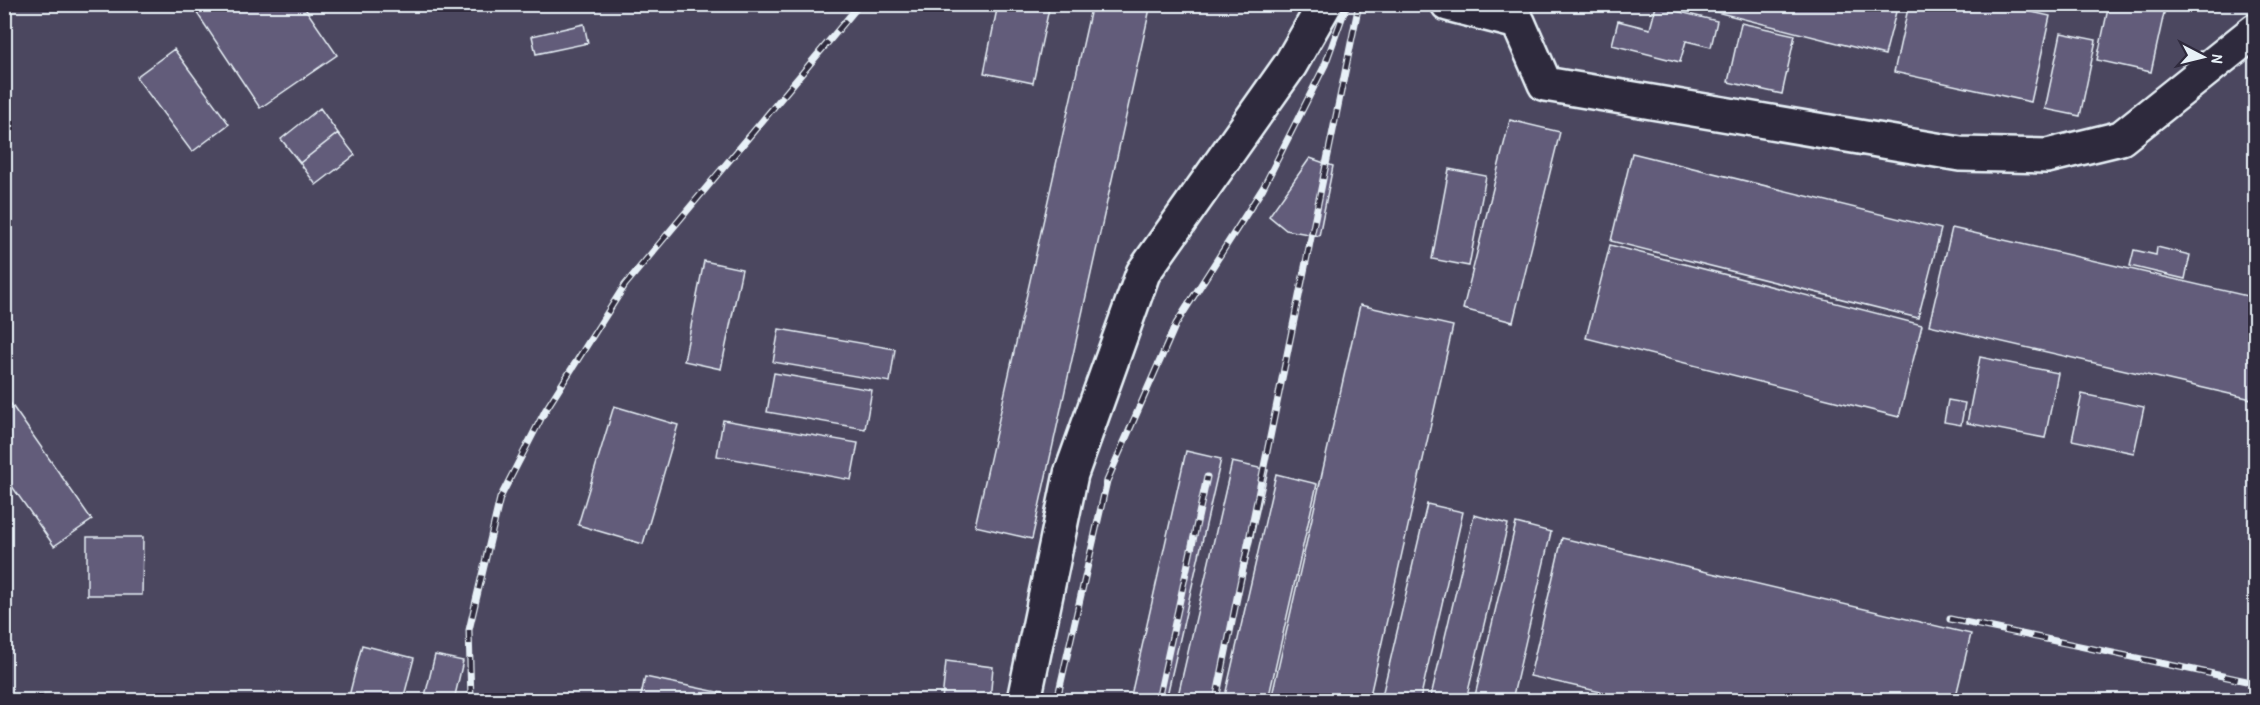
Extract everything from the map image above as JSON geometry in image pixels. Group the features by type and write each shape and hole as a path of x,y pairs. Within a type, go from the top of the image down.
{"lane":[{"path":"1024,700 1071,474 1143,273 1290,65 1325,4"},
{"path":"1448,4 1518,22 1545,84 1960,154 2047,156 2121,138 2256,30"}],"shaded area":[{"path":"5,5 2255,5 2255,700 5,700"}],"building":[{"path":"191,4 302,4 337,55 260,108"},
{"path":"998,4 1050,4 1033,83 984,73"},
{"path":"1092,4 1151,4 1032,539 975,526"},
{"path":"1685,4 1898,4 1885,55"},
{"path":"1909,4 1996,4 2050,16 2031,102 1894,72"},
{"path":"2109,4 2166,4 2151,72 2097,60"},
{"path":"1656,6 1717,21 1711,47 1686,41 1680,62 1612,45 1618,21 1650,29"},
{"path":"1741,23 1795,35 1782,94 1728,82"},
{"path":"584,24 588,43 536,54 532,36"},
{"path":"2061,33 2096,40 2080,116 2045,109"},
{"path":"174,49 229,124 192,152 136,77"},
{"path":"320,108 338,133 300,163 281,139"},
{"path":"1510,120 1560,132 1513,322 1463,309"},
{"path":"338,133 355,155 316,185 300,163"},
{"path":"1632,153 1941,229 1918,318 1611,241"},
{"path":"1310,158 1333,166 1319,236 1286,230 1269,216"},
{"path":"1449,169 1486,176 1469,266 1432,259"},
{"path":"1952,228 2256,298 2256,400 1929,325"},
{"path":"1610,245 1922,325 1899,417 1586,338"},
{"path":"2157,247 2190,255 2185,279 2130,266 2134,250 2156,255"},
{"path":"704,261 742,269 721,369 684,361"},
{"path":"1360,305 1453,326 1369,700 1271,700"},
{"path":"779,329 895,349 890,382 773,362"},
{"path":"1980,357 2058,373 2045,438 1967,423"},
{"path":"774,373 872,390 865,429 767,412"},
{"path":"4,394 92,520 54,546 4,475"},
{"path":"2082,394 2144,407 2134,453 2072,440"},
{"path":"1948,400 1965,403 1961,425 1944,422"},
{"path":"614,406 678,425 643,544 578,525"},
{"path":"723,420 858,443 851,480 717,456"},
{"path":"1186,451 1221,459 1166,700 1130,700"},
{"path":"1232,462 1268,470 1216,700 1177,700"},
{"path":"1276,474 1317,484 1268,700 1224,700"},
{"path":"1427,504 1463,512 1420,700 1381,700"},
{"path":"1474,515 1508,524 1466,700 1430,700"},
{"path":"1516,523 1551,532 1512,700 1474,700"},
{"path":"87,537 143,537 142,595 87,595"},
{"path":"1562,538 1971,634 1955,700 1636,700 1530,676"},
{"path":"362,645 414,658 403,700 348,700"},
{"path":"435,655 463,661 454,700 424,700"},
{"path":"946,661 993,667 990,700 942,700"},
{"path":"645,677 727,694 758,700 640,700"},
{"path":"39,694 65,698 65,700 38,700"}],"railway":[{"path":"471,700 469,630 500,498 545,411 625,285 860,4"},
{"path":"1057,700 1107,481 1176,324 1263,188 1325,65 1347,4"},
{"path":"1216,700 1359,4"},
{"path":"1158,700 1207,477"},
{"path":"1950,619 2256,683"}]}
